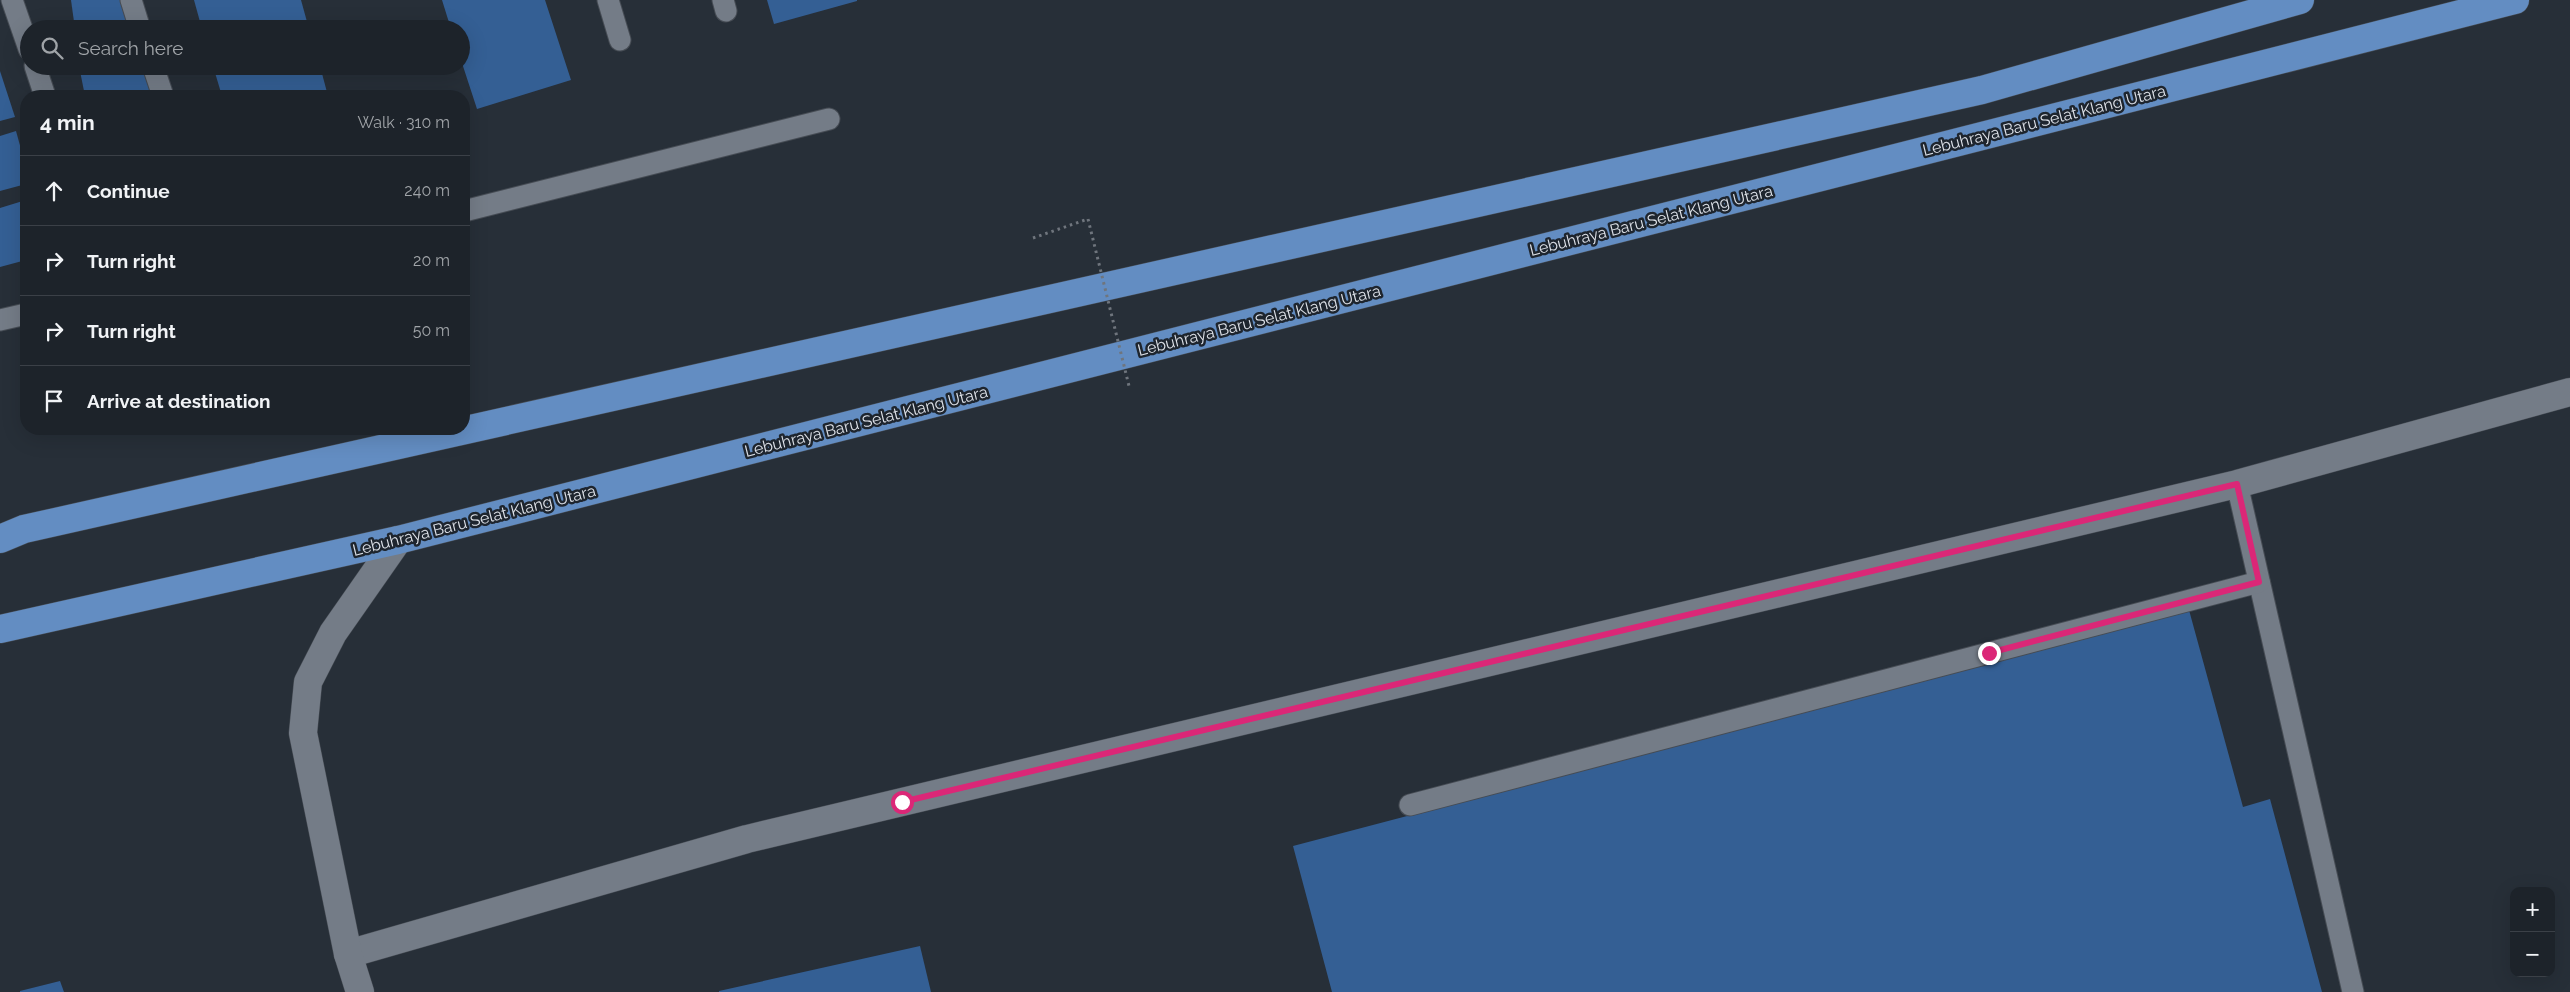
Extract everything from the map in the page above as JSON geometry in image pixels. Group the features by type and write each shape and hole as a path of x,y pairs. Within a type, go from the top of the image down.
{"highway":[{"path":"470,429 1982,90 2300,0"},
{"name":"Lebuhraya Baru Selat Klang Utara","path":"0,629 398,540 2515,0"},
{"path":"8,532 441,435"}],"street":[{"path":"348,954 747,839 2237,484 2570,392"},
{"path":"360,992 348,954 303,733 308,682 333,633 398,540"}],"lane":[{"path":"12,0 20,23"},
{"path":"131,0 137,20"},
{"path":"608,0 620,40"},
{"path":"37,75 42,90"},
{"path":"156,75 162,90"},
{"path":"470,209 829,119"},
{"path":"0,320 20,315"},
{"path":"2237,484 2353,992"},
{"path":"1410,805 2259,582"}],"path":[{"path":"1033,238 1088,219 1129,386"}],"building":[{"path":"71,0 124,0 130,20 74,20"},
{"path":"194,0 301,0 307,20 200,20"},
{"path":"442,0 545,0 571,80 477,109 466,75 470,75 470,20 448,20"},
{"path":"767,0 857,0 857,1 774,24"},
{"path":"0,71 15,117 0,121"},
{"path":"81,75 146,75 150,90 84,90"},
{"path":"216,75 322,75 326,90 220,90"},
{"path":"16,131 20,145 20,186 0,191 0,136"},
{"path":"20,202 20,262 0,267 0,208"},
{"path":"2189,610 2243,807 2270,799 2322,992 1332,992 1293,846"},
{"path":"920,946 931,992 719,992 719,991"},
{"path":"60,981 64,992 20,992 20,991"}],"route":[{"path":"902,802 2237,484 2259,582 1989,653"}]}
